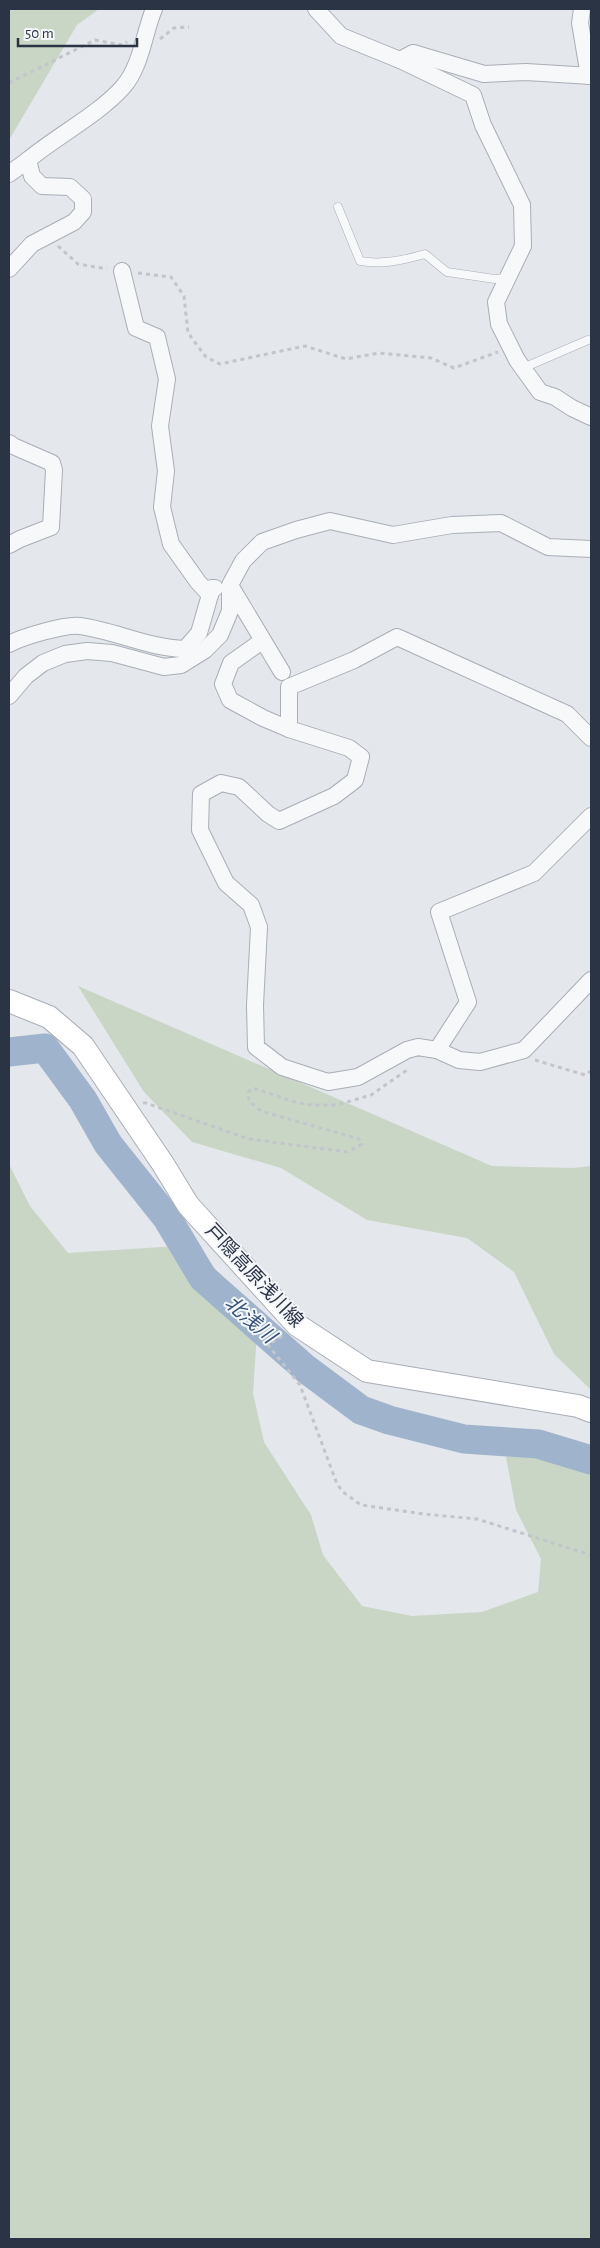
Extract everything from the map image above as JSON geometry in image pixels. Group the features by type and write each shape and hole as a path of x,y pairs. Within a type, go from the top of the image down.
{"main road":[{"name":"戸隠高原浅川線","path":"9,1001 50,1017 83,1046 188,1205 297,1325 368,1371 578,1406 591,1411"}],"street":[{"path":"9,174 96,109 123,86 136,64 154,9"},
{"path":"316,9 341,36 400,60 473,95 483,126 522,205 523,246 496,302 500,324 511,348 540,392 555,397 591,417"},
{"path":"400,60 413,53 484,74 526,72 590,76 580,23 582,9"},
{"path":"9,270 32,244 74,222 83,212 83,199 70,187 42,186 32,176 28,160"},
{"path":"122,271 136,328 158,337 167,379 160,426 166,471 162,507 171,544 198,582 210,595"},
{"path":"9,442 13,446 52,463 54,470 51,527 9,545"},
{"path":"9,696 26,676 43,663 64,654 87,651 112,653 164,667 181,665 205,650 220,635 230,611 230,586 243,561 262,542 296,530 330,522 392,535 452,525 501,523 548,547 591,549"},
{"path":"9,644 22,637 78,626 120,635 163,648 185,649 199,633 212,588 230,586"},
{"path":"230,586 282,672"},
{"path":"289,729 289,687 354,660 397,637 567,714 591,738"},
{"path":"262,641 232,663 223,684 230,700 263,718 289,729 349,748 361,757 355,780 334,796 279,821 268,814 238,786 221,783 201,794 200,830 226,884 251,905 259,927 255,1005 256,1047 282,1067 328,1082 358,1077 418,1047 437,1050 459,1060 480,1062 524,1050 591,980"},
{"path":"437,1050 468,1002 439,912 534,874 591,816"}],"lane":[{"path":"338,207 360,261 373,263 404,260 425,254 447,272 495,279 507,278"},
{"path":"523,368 588,340"}],"path":[{"path":"9,83 95,40 122,45 139,32 144,38 157,41 174,28 190,27"},
{"path":"47,235 78,264 171,278 184,296 188,333 206,357 220,364 305,346 346,359 379,353 431,358 454,368 511,348"},
{"path":"526,1047 536,1062 584,1075 591,1071"},
{"path":"125,1107 146,1103 249,1139 347,1152 362,1144 359,1138 261,1111 249,1101 248,1092 253,1088 298,1103 337,1105 371,1095 408,1069"},
{"path":"297,1325 268,1345 300,1385 334,1476 343,1492 361,1505 476,1519 591,1555"}],"green space":[{"path":"9,9 99,9 77,25 9,140"},
{"path":"78,986 492,1166 573,1168 591,1166 591,1390 554,1354 514,1272 467,1238 367,1220 281,1168 192,1142 144,1092"},
{"path":"9,1164 30,1206 68,1253 194,1245 258,1317 253,1393 264,1442 311,1515 323,1555 362,1606 412,1616 482,1612 538,1592 541,1559 516,1510 506,1457 553,1434 591,1447 591,2239 9,2239"}],"waterway":[{"name":"北浅川","path":"9,1052 45,1048 83,1100 108,1144 167,1218 203,1278 306,1369 361,1410 389,1420 464,1439 538,1444 591,1460"}]}
